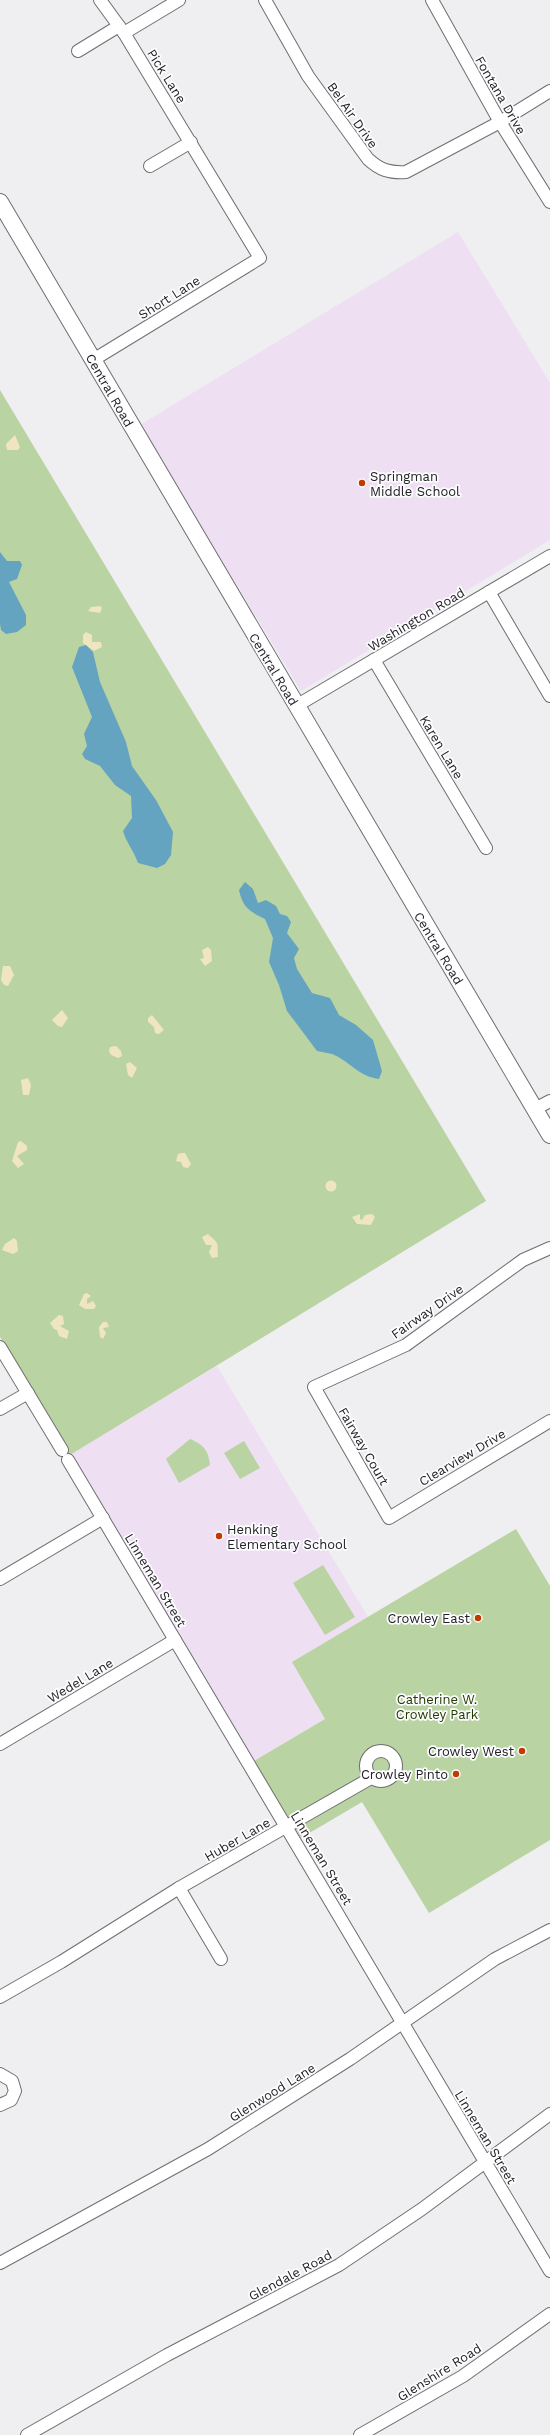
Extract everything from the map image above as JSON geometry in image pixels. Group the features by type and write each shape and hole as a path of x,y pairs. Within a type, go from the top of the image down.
{"main road":[{"name":"Central Road","path":"0,202 550,1135"}],"street":[{"name":"Pick Lane","path":"100,0 121,29 191,142 260,258"},
{"path":"78,51 179,0"},
{"name":"Bel Air Drive","path":"265,0 308,76 368,160 378,168 390,173 406,172 500,122 550,91"},
{"name":"Fontana Drive","path":"432,0 500,122 550,202"},
{"path":"150,166 191,142"},
{"name":"Short Lane","path":"93,360 260,258"},
{"name":"Washington Road","path":"296,706 550,556"},
{"path":"489,592 550,696"},
{"name":"Karen Lane","path":"374,660 486,848"},
{"path":"535,1109 550,1101"},
{"name":"Fairway Drive","path":"314,1387 406,1345 523,1260 550,1248"},
{"name":"Linneman Street","path":"0,1347 287,1826 484,2162 550,2271"},
{"name":"Fairway Court","path":"314,1387 389,1518"},
{"path":"0,1409 28,1393"},
{"name":"Clearview Drive","path":"389,1518 550,1421"},
{"path":"0,1579 103,1518"},
{"name":"Wedel Lane","path":"0,1744 175,1640"},
{"name":"Huber Lane","path":"0,1997 62,1962 179,1888 371,1778"},
{"path":"179,1888 221,1959"},
{"name":"Glenwood Lane","path":"0,2263 208,2149 350,2059 495,1959 550,1930"},
{"path":"0,2074 12,2081 15,2091 11,2100 0,2105"},
{"name":"Glendale Road","path":"26,2435 167,2355 339,2265 422,2209 550,2114"},
{"name":"Glenshire Road","path":"360,2435 463,2376 550,2314"}],"shaded area":[{"name":"Springman Middle School","path":"458,232 550,383 550,540 301,691 140,425"},
{"name":"Henking Elementary School","path":"217,1366 368,1617 292,1662 325,1719 254,1761 70,1455"}],"green space":[{"path":"0,390 486,1201 70,1455 0,1337"},
{"path":"190,1439 202,1446 208,1455 210,1465 179,1483 166,1459"},
{"path":"244,1441 260,1468 240,1479 224,1453"},
{"name":"Catherine W. Crowley Park","path":"516,1529 550,1586 550,1840 429,1913 362,1802 301,1838 254,1761 325,1719 292,1662"},
{"path":"323,1565 355,1617 325,1635 293,1583"}],"sand":[{"path":"15,435 20,447 18,450 7,450 6,444"},
{"path":"100,606 102,608 100,613 88,611 91,607"},
{"path":"86,632 92,635 92,642 101,642 102,647 94,651 83,643 83,635"},
{"path":"208,947 211,950 212,961 205,966 200,959 204,958 202,950"},
{"path":"3,966 10,966 14,975 8,986 4,985 1,980"},
{"path":"62,1010 68,1018 62,1027 58,1026 52,1020"},
{"path":"152,1015 164,1030 159,1034 155,1033 154,1027 148,1022 148,1018"},
{"path":"116,1046 121,1051 122,1056 118,1058 111,1055 109,1051 110,1047"},
{"path":"130,1062 137,1068 132,1078 128,1075 126,1064"},
{"path":"28,1078 31,1085 29,1095 23,1095 21,1080"},
{"path":"21,1141 27,1146 27,1150 17,1156 24,1164 18,1168 12,1161 18,1142"},
{"path":"185,1153 191,1164 188,1168 183,1167 181,1162 176,1161 178,1154"},
{"path":"329,1181 333,1181 335,1182 335,1190 329,1191 326,1188 326,1184"},
{"path":"360,1214 360,1219 362,1220 365,1215 372,1214 375,1217 371,1225 357,1224 352,1217"},
{"path":"208,1234 218,1246 218,1257 212,1258 209,1252 212,1245 206,1245 202,1237"},
{"path":"14,1238 17,1241 18,1251 13,1254 2,1250 5,1244"},
{"path":"87,1293 91,1296 87,1299 87,1304 93,1301 96,1306 94,1309 85,1309 79,1305 84,1294"},
{"path":"59,1315 63,1316 64,1324 60,1326 69,1331 67,1339 59,1336 57,1330 54,1329 50,1323"},
{"path":"103,1322 107,1322 109,1327 103,1328 106,1333 103,1339 100,1337 99,1327"}],"water":[{"path":"0,552 7,561 20,561 22,565 17,579 9,582 26,615 26,625 17,632 6,634 1,630 0,624"},
{"path":"86,645 93,652 100,682 126,742 132,766 156,800 173,832 171,855 165,864 157,868 138,863 124,835 123,831 132,818 131,796 115,785 100,766 85,759 82,754 87,746 84,734 92,717 72,667 79,647"},
{"path":"245,882 253,889 258,903 266,900 276,906 280,914 287,916 291,922 287,933 299,949 294,958 297,969 312,993 330,998 339,1015 356,1025 373,1040 382,1071 379,1079 359,1072 344,1060 332,1054 317,1051 287,1011 279,985 269,962 273,938 265,919 251,911 242,901 239,890"}],"place":[{"name":"Springman Middle School","path":"362,483"},
{"name":"Henking Elementary School","path":"219,1536"},
{"name":"Crowley East","path":"478,1618"},
{"name":"Crowley West","path":"522,1751"},
{"name":"Crowley Pinto","path":"456,1774"}]}
